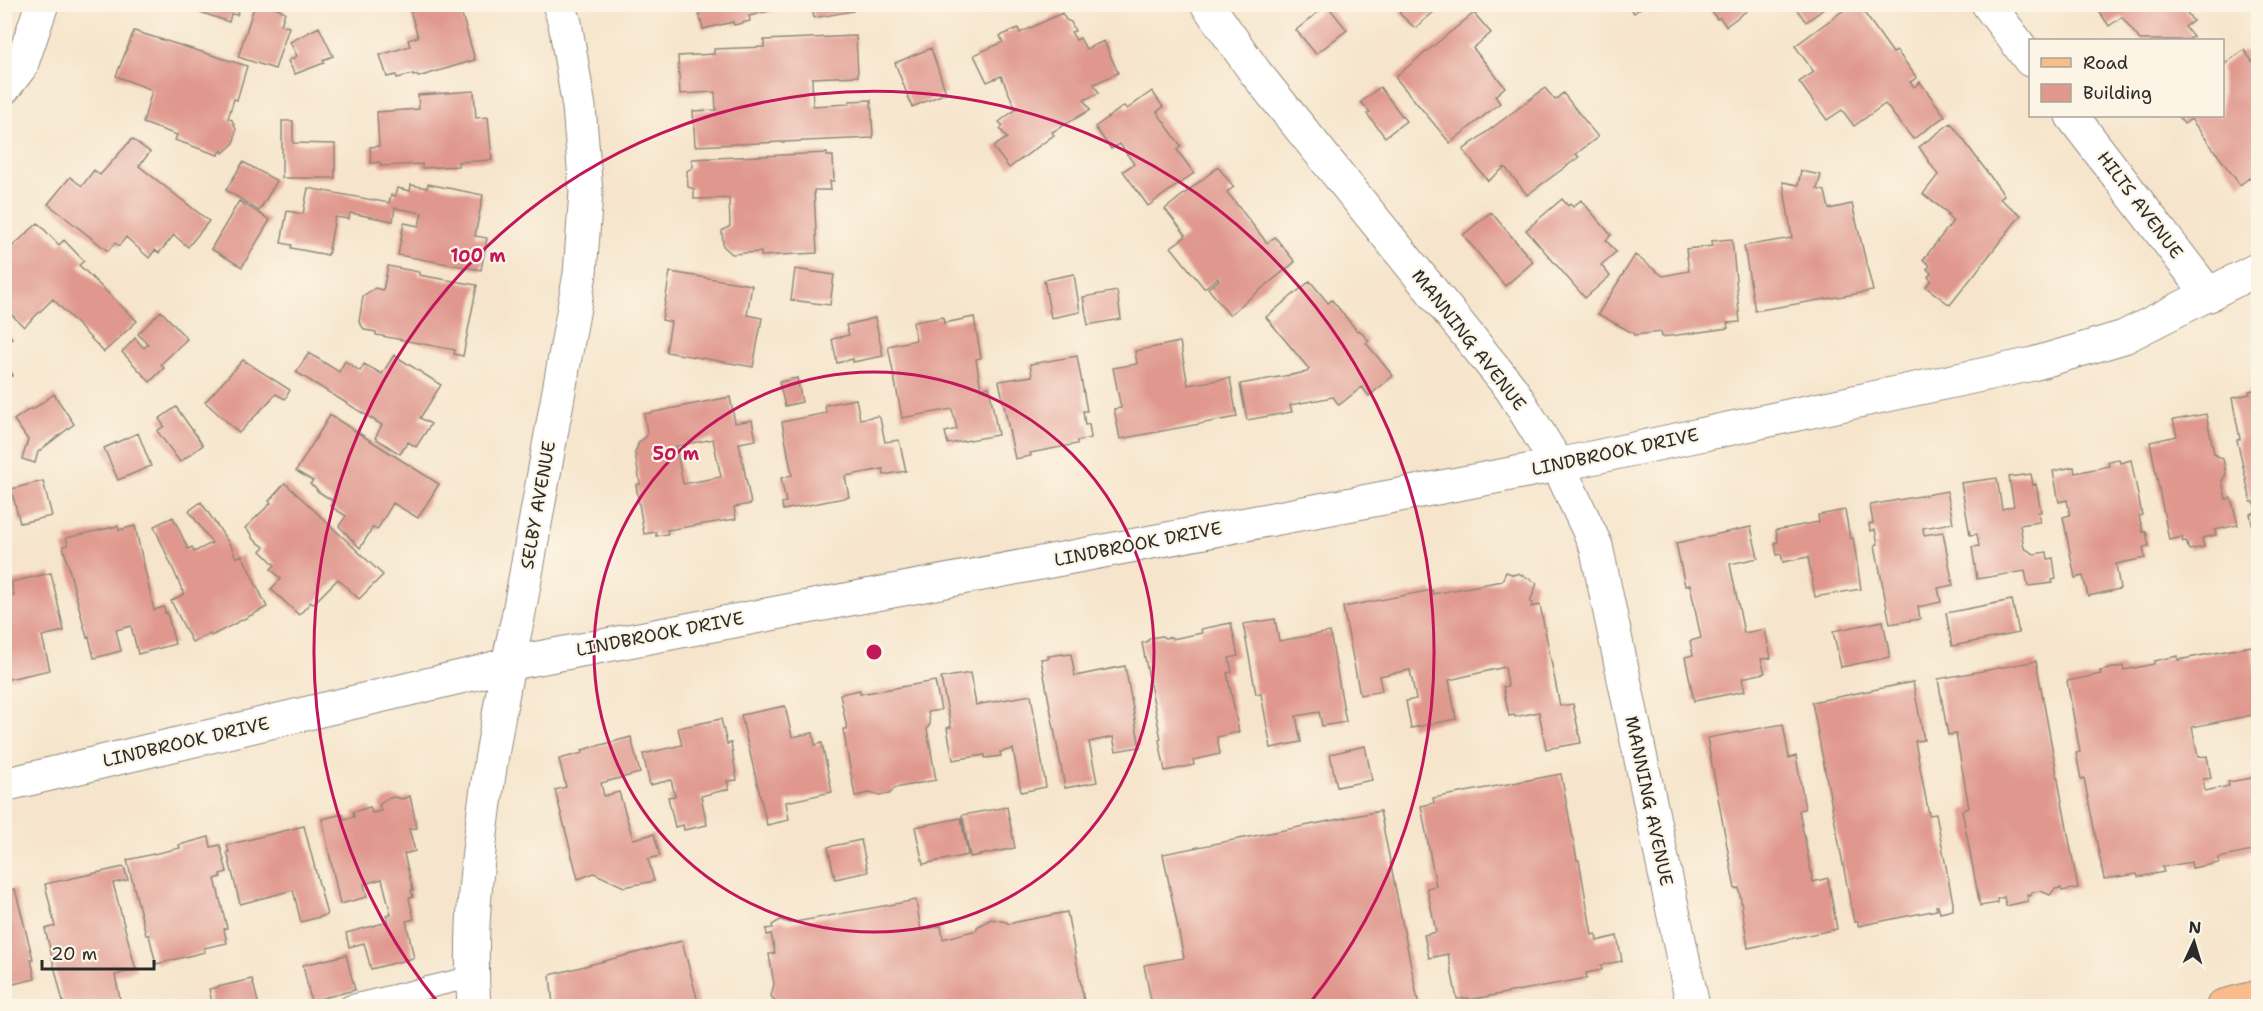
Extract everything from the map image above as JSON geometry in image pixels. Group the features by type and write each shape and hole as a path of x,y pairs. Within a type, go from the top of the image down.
{"main road":[{"path":"2223,1006 2259,997"}],"street":[{"path":"4,88 21,66 42,4"},
{"name":"SELBY AVENUE","path":"473,992 473,925 482,822 507,664 518,618 580,274 586,192 579,107 565,24 559,4"},
{"name":"MANNING AVENUE","path":"1207,4 1255,72 1512,390 1558,465 1596,546 1693,1006"},
{"path":"1988,4 2029,57"},
{"name":"HILTS AVENUE","path":"2073,117 2209,295"},
{"name":"LINDBROOK DRIVE","path":"4,785 466,676 507,664 1558,465 2033,364 2124,337 2259,268"}],"lane":[{"path":"350,1006 473,992"}],"building":[{"path":"177,4 234,4 233,7 239,9 237,15 231,14 229,22"},
{"path":"255,4 270,4 285,12 281,25 289,27 275,69 238,57"},
{"path":"408,4 459,4 475,60 418,77 413,74 397,78 396,75 387,77 380,55 410,46 408,40 418,37"},
{"path":"696,4 785,4 786,7 749,16 750,21 734,25 733,22 703,29"},
{"path":"811,4 852,4 853,11 814,18"},
{"path":"1397,4 1443,4 1415,28 1400,14"},
{"path":"1628,4 1646,4 1634,13"},
{"path":"1712,4 1756,4 1726,26 1711,11"},
{"path":"1793,4 1831,4 1806,22"},
{"path":"1852,4 1858,4 1893,53 1897,51 1917,78 1910,82 1914,87 1920,82 1945,116 1913,139 1885,104 1854,126 1842,110 1827,120 1799,82 1814,72 1795,46"},
{"path":"2094,4 2181,4 2193,21 2185,27 2193,37 2190,39 2139,39 2122,17 2109,26"},
{"path":"1327,5 1347,30 1316,54 1296,30"},
{"path":"1062,13 1066,20 1071,22 1075,31 1071,32 1076,40 1080,38 1086,49 1104,41 1118,73 1094,84 1099,93 1084,100 1090,110 1052,132 1054,135 1009,168 993,147 1007,138 1000,129 1003,126 999,122 1016,109 1001,76 987,82 974,55 1003,42 1000,36 1018,28 1020,33"},
{"path":"1474,13 1491,33 1473,48 1505,87 1495,96 1500,103 1450,143 1395,77"},
{"path":"319,27 333,56 323,60 324,63 295,74 288,61 297,56 290,42"},
{"path":"134,31 247,66 237,100 234,99 228,118 232,120 236,129 234,143 223,153 222,150 218,155 175,140 177,135 143,123 152,90 116,76"},
{"path":"856,36 858,76 812,78 813,106 871,100 873,138 695,146 693,111 716,110 715,92 680,94 678,56 714,54 714,49 764,47 764,40"},
{"path":"931,48 946,93 912,107 895,63"},
{"path":"2244,50 2258,69 2258,171 2240,185 2191,119 2184,124 2179,117 2224,117 2224,65"},
{"path":"1380,87 1406,121 1385,137 1367,114 1370,112 1361,102"},
{"path":"1545,88 1555,100 1563,93 1598,137 1576,154 1579,157 1527,195 1505,167 1488,181 1463,150"},
{"path":"474,91 476,118 488,117 492,160 458,162 458,166 422,168 422,164 381,166 380,162 371,163 370,147 379,146 377,112 419,109 418,95"},
{"path":"1152,91 1163,107 1157,112 1181,146 1177,150 1194,173 1148,206 1123,171 1134,164 1120,144 1111,149 1095,127 1124,106 1127,109"},
{"path":"282,121 293,121 293,143 335,144 335,178 282,178"},
{"path":"1951,123 2004,195 2000,199 2021,215 1950,305 1926,287 1931,280 1928,277 1931,273 1927,269 1930,265 1923,260 1953,221 1947,216 1949,214 1923,194 1938,175 1919,147"},
{"path":"132,139 150,152 139,166 209,221 188,247 174,235 159,253 155,250 149,258 126,237 119,246 115,243 108,251 48,204 70,177 82,186 94,170 100,175"},
{"path":"827,153 827,156 833,156 834,181 830,181 831,190 814,190 817,253 761,256 761,252 732,254 723,246 722,231 730,226 729,198 694,199 694,189 688,187 687,171 693,167 692,159"},
{"path":"243,162 277,181 259,211 226,190"},
{"path":"1218,167 1234,187 1227,192 1267,243 1275,237 1295,262 1229,315 1208,288 1219,280 1218,278 1204,288 1171,247 1185,237 1185,234 1165,209"},
{"path":"1801,171 1821,175 1817,189 1825,191 1829,209 1852,204 1873,291 1755,311 1744,246 1792,238 1783,182 1798,185"},
{"path":"428,184 483,195 475,236 487,238 481,270 398,255 404,223 419,226 422,213 395,208 393,221 350,213 349,219 335,217 328,255 291,248 292,245 281,243 287,211 303,214 308,188 389,203 391,195 395,196 397,188 410,191 411,185 427,188"},
{"path":"1562,199 1568,206 1570,204 1573,207 1581,200 1611,235 1606,240 1616,252 1601,265 1610,276 1585,298 1526,230"},
{"path":"239,201 270,220 242,267 211,249"},
{"path":"1491,212 1533,262 1505,286 1463,235"},
{"path":"38,223 59,245 64,240 84,261 79,265 137,321 104,352 53,299 24,327 4,307 4,254"},
{"path":"1732,239 1740,322 1727,323 1728,328 1662,337 1661,332 1634,335 1598,314 1635,255 1663,276 1689,271 1686,249 1712,246 1711,241"},
{"path":"388,266 419,272 419,275 477,285 463,356 454,354 455,350 376,335 376,332 365,330 359,322 363,296 375,288 383,290"},
{"path":"795,269 834,275 830,305 791,300"},
{"path":"670,272 752,285 747,315 762,318 753,367 666,352 671,322 662,320"},
{"path":"1074,274 1080,312 1051,318 1044,280"},
{"path":"1310,281 1328,303 1332,300 1357,331 1359,330 1369,341 1366,343 1393,376 1369,396 1362,387 1339,405 1333,397 1290,405 1292,412 1247,420 1240,384 1307,372 1309,369 1266,317"},
{"path":"1117,291 1121,319 1088,325 1083,297"},
{"path":"161,311 187,339 161,364 164,368 150,382 122,352 135,338 144,348 148,344 138,334"},
{"path":"943,317 944,323 974,317 981,358 976,359 981,389 989,387 998,435 948,444 945,432 957,429 952,409 902,418 888,346 916,340 913,322"},
{"path":"875,318 883,356 837,363 832,339 849,335 846,325"},
{"path":"4,328 12,338 4,343"},
{"path":"1180,342 1188,385 1230,378 1237,417 1120,439 1114,409 1121,408 1113,368 1137,364 1135,351"},
{"path":"309,353 339,372 345,361 360,371 364,364 382,374 394,355 441,385 420,418 431,424 416,447 408,442 400,454 375,438 382,425 296,372"},
{"path":"1077,356 1087,411 1083,411 1085,425 1089,424 1091,438 1077,441 1077,444 1030,453 1031,456 1015,459 999,381 1032,376 1030,364"},
{"path":"4,357 13,375 4,381"},
{"path":"243,360 290,390 285,399 276,394 239,433 205,402"},
{"path":"797,378 802,402 785,406 779,382"},
{"path":"2258,389 2258,549 2250,514 2256,512 2254,502 2251,502 2237,440 2240,439 2232,398 2250,394 2249,391"},
{"path":"54,394 74,424 38,452 35,463 22,459 28,440 14,420"},
{"path":"730,397 735,423 752,420 756,440 739,443 751,504 734,507 736,519 667,530 668,534 656,536 656,532 644,534 636,485 640,484 635,453 639,442 646,437 647,433 644,414","holes":["713,439 721,477 683,484 676,446"]},
{"path":"856,399 860,419 878,416 885,442 899,440 906,471 884,475 883,469 845,476 849,497 783,510 782,503 786,502 781,478 792,475 782,422 826,413 825,405"},
{"path":"176,407 203,445 180,462 157,431 164,426 159,419"},
{"path":"2206,414 2214,454 2223,459 2226,474 2222,481 2226,499 2231,498 2238,525 2215,530 2216,535 2202,538 2204,547 2189,550 2182,537 2169,540 2150,442 2177,436 2173,420"},
{"path":"330,415 439,484 418,518 393,503 377,530 373,527 360,548 339,526 346,516 330,506 333,501 310,484 313,481 296,471"},
{"path":"138,433 151,466 118,480 104,448"},
{"path":"2119,459 2120,463 2131,460 2142,515 2139,516 2143,532 2146,531 2149,546 2143,547 2145,558 2116,564 2120,589 2088,596 2083,576 2075,578 2063,517 2070,515 2067,500 2059,502 2053,471 2074,467 2075,473 2109,466 2108,461"},
{"path":"2031,474 2033,485 2036,484 2041,512 2038,512 2040,522 2020,525 2024,548 2034,554 2047,552 2048,559 2053,558 2056,579 2052,580 2053,583 2028,586 2025,571 1977,579 1972,547 1979,546 1977,534 1970,535 1961,483 1997,478 2002,509 2014,506 2009,477"},
{"path":"43,481 52,516 20,523 11,489"},
{"path":"285,483 383,575 359,599 338,579 299,615 271,589 281,579 271,569 275,565 261,551 264,547 252,538 245,528 271,503 269,501"},
{"path":"1947,491 1953,523 1923,528 1924,535 1943,532 1953,585 1938,588 1941,602 1918,607 1920,619 1890,624 1875,545 1878,544 1875,530 1870,531 1869,524 1873,523 1870,505"},
{"path":"201,502 231,546 236,558 242,555 267,607 211,636 210,634 192,642 171,601 184,594 154,526 173,517 188,549 192,547 194,552 212,543 189,511"},
{"path":"1845,510 1850,538 1853,538 1861,589 1815,597 1808,557 1783,562 1781,554 1777,555 1776,530 1819,522 1818,515"},
{"path":"118,526 119,530 135,526 154,610 164,607 175,644 138,654 131,626 116,630 121,651 94,658 63,546 68,545 66,538"},
{"path":"1751,527 1758,558 1730,564 1744,633 1765,629 1771,658 1761,659 1765,673 1742,678 1745,691 1694,701 1685,657 1693,655 1690,641 1701,638 1690,585 1685,586 1676,543"},
{"path":"1506,572 1514,575 1518,573 1537,583 1530,602 1533,603 1531,607 1540,605 1560,706 1573,704 1581,743 1546,749 1539,712 1509,716 1503,687 1508,686 1505,667 1449,680 1456,719 1411,728 1406,701 1416,699 1410,670 1379,676 1382,691 1360,695 1343,607 1432,590 1433,594 1502,581"},
{"path":"51,573 64,631 42,636 50,670 4,680 4,599 14,596 11,582"},
{"path":"2012,600 2019,633 1952,646 1946,613"},
{"path":"1275,619 1279,641 1330,632 1346,722 1322,726 1319,712 1296,716 1301,742 1271,748 1261,694 1256,694 1243,624"},
{"path":"1883,621 1890,657 1841,667 1833,631"},
{"path":"1231,623 1238,656 1229,658 1232,672 1227,673 1239,732 1217,737 1220,754 1193,760 1194,765 1165,771 1142,643 1147,642 1150,638 1162,636 1172,637 1172,639 1202,633 1201,629"},
{"path":"2252,646 2258,681 2258,714 2192,727 2198,757 2207,756 2211,778 2203,779 2205,791 2229,786 2228,782 2258,777 2258,850 2218,858 2219,863 2192,868 2191,862 2162,867 2164,872 2138,877 2137,874 2104,879 2084,778 2081,779 2076,753 2080,752 2067,681 2101,674 2100,671 2123,666 2124,670 2178,656 2178,660"},
{"path":"1071,654 1075,676 1125,666 1140,747 1116,751 1113,737 1089,742 1097,782 1065,788 1041,659"},
{"path":"2036,661 2078,888 2062,891 2061,888 2055,889 2050,895 2041,891 2033,892 2030,896 2027,895 2028,901 2006,906 2004,897 1997,899 1998,903 1980,906 1962,810 1969,808 1956,734 1948,735 1938,679"},
{"path":"970,673 976,705 1031,695 1046,787 1021,792 1013,749 1000,752 1001,756 985,758 985,755 953,760 947,728 951,727 941,678"},
{"path":"935,681 941,710 928,712 930,724 927,729 936,780 895,788 889,794 869,793 855,796 843,729 847,729 840,694 860,690 860,694"},
{"path":"1913,682 1924,740 1915,741 1929,815 1936,814 1953,910 1940,913 1936,906 1937,910 1858,926 1858,921 1854,922 1812,702"},
{"path":"785,706 792,737 813,733 815,745 822,743 832,792 786,802 789,820 767,825 741,715"},
{"path":"721,719 727,744 731,743 737,780 727,781 729,789 701,796 707,825 684,830 683,825 675,827 668,797 675,796 671,780 650,785 643,754 682,745 678,728"},
{"path":"1783,724 1789,758 1796,756 1805,809 1799,810 1813,882 1828,878 1837,929 1748,948 1739,888 1735,889 1707,738"},
{"path":"631,737 640,773 601,783 604,796 619,792 633,839 654,834 660,856 648,859 654,881 624,887 594,873 578,879 555,790 566,787 559,759 583,753 582,750"},
{"path":"1365,746 1372,780 1337,787 1330,754"},
{"path":"1561,774 1592,935 1596,934 1597,941 1617,936 1622,961 1601,965 1602,970 1586,973 1587,978 1469,1000 1469,998 1457,999 1448,954 1429,958 1424,935 1436,932 1427,888 1436,886 1421,806 1434,803 1433,798"},
{"path":"410,796 417,828 409,829 415,851 404,854 413,890 411,890 413,897 409,898 414,919 406,921 414,958 371,969 364,943 349,947 346,933 388,922 386,916 391,914 382,879 364,884 367,897 340,904 322,819 343,814 344,819 354,817 353,812 370,807 372,813 381,811 379,805 386,799 394,797 402,799"},
{"path":"1007,807 1015,848 970,857 962,815"},
{"path":"1380,811 1419,1006 1152,1006 1144,965 1184,958 1163,854"},
{"path":"961,818 968,855 923,864 915,827"},
{"path":"304,826 327,915 301,922 293,890 240,904 227,845"},
{"path":"209,837 211,847 220,845 227,872 215,879 227,928 224,929 227,943 204,948 205,952 156,964 149,935 146,935 127,860 180,848 179,845"},
{"path":"861,840 868,872 835,879 828,847"},
{"path":"124,867 128,880 113,883 136,970 115,975 120,999 95,1006 64,1006 45,929 55,926 45,884"},
{"path":"15,889 33,959 31,959 35,979 9,985 4,967 4,891"},
{"path":"916,900 921,930 941,926 943,939 977,930 977,927 991,919 1007,922 1007,924 1067,912 1085,1006 778,1006 771,996 774,984 769,954 775,953 771,934 767,935 766,929 773,928 772,925 780,920 790,923"},
{"path":"682,941 699,1006 553,1006 550,975"},
{"path":"346,955 355,990 311,1001 303,965"},
{"path":"252,979 259,1006 213,1006 209,989"}]}
